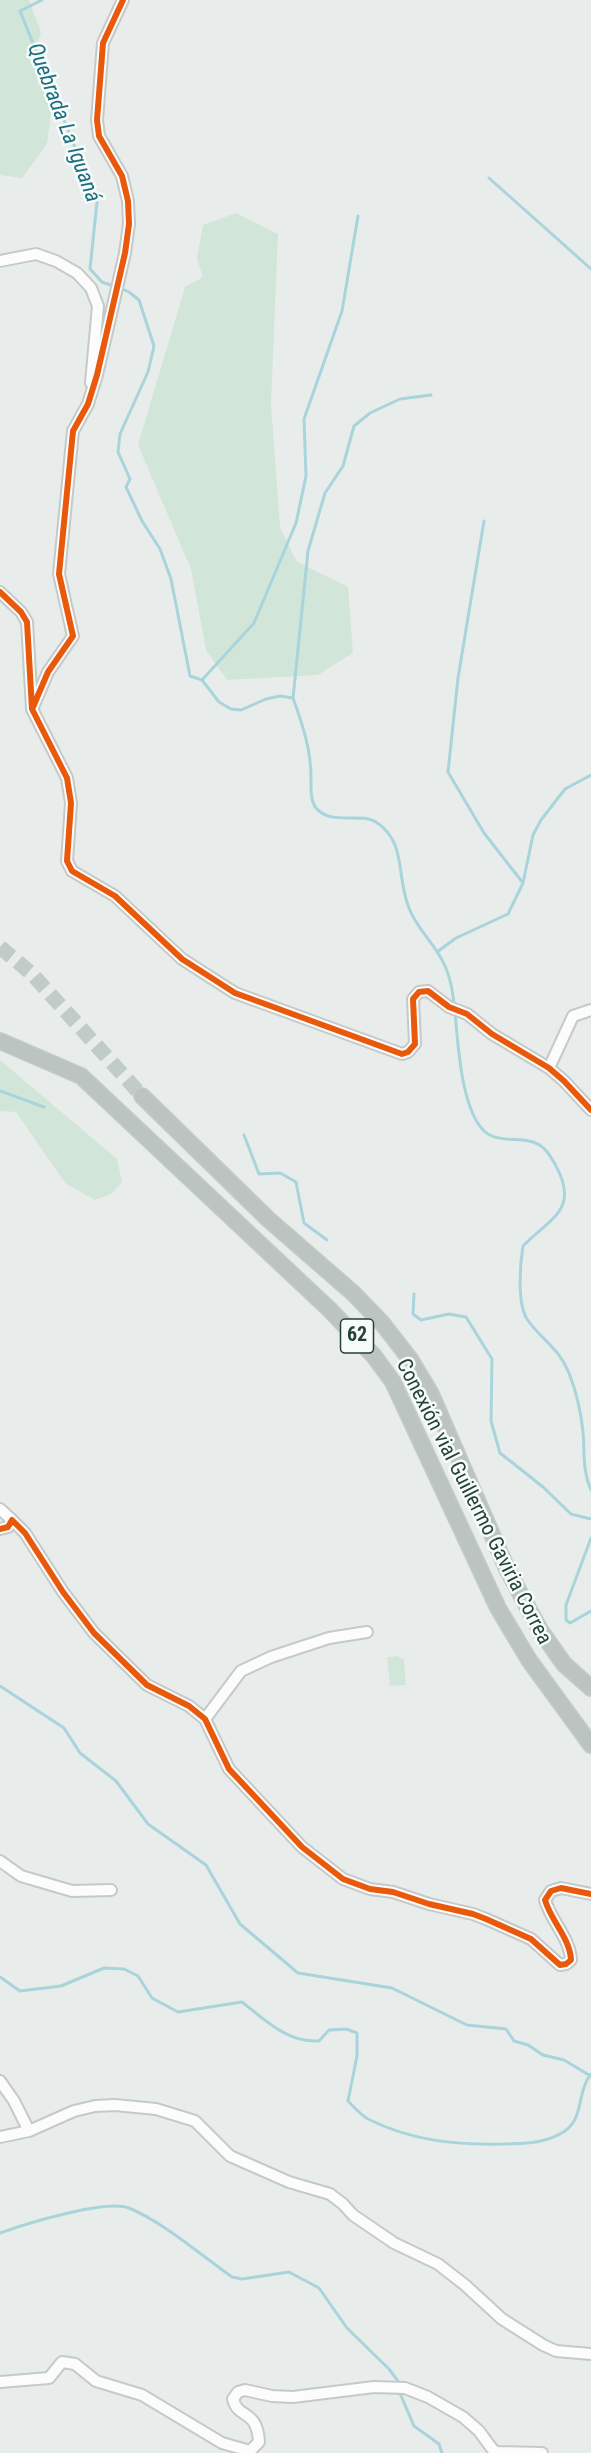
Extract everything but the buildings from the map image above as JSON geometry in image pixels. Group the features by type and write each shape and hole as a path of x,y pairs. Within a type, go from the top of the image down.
{"highway":[{"name":"Conexión vial Guillermo Gaviria Correa","path":"0,1041 81,1076 329,1309 374,1356 393,1382 498,1608 529,1660 591,1745"},
{"name":"Conexión vial Guillermo Gaviria Correa","path":"142,1096 268,1219 353,1293 382,1323 410,1359 431,1394 507,1569 540,1630 564,1664 591,1688"}],"street":[{"path":"32,709 48,672 73,636 60,584 60,564 73,431 91,395 97,375 125,253 129,224 128,201 122,176 99,136 97,120 103,44 123,0"},
{"path":"0,261 36,254 56,261 77,273 91,288 98,306 91,366 91,395"},
{"path":"0,592 27,622 32,709 67,778 70,789 68,861 76,874 115,896 188,964 245,998 402,1054 408,1052 415,1044 412,1003 416,994 429,991 451,1008 462,1011 492,1034 549,1068 591,1110"},
{"path":"549,1068 573,1016 591,1010"},
{"path":"0,1509 25,1533 74,1609 94,1633 147,1685 189,1706 205,1719 229,1769 288,1833 343,1879 370,1889 393,1892 429,1905 486,1919 531,1939 560,1965 566,1965 571,1960 571,1951 548,1912 545,1900 551,1891 561,1888 591,1894"},
{"path":"0,1529 8,1527 12,1520"},
{"path":"205,1719 241,1671 271,1657 329,1638 367,1632"},
{"path":"0,1861 21,1876 72,1891 111,1890"},
{"path":"0,2081 14,2101 29,2131"},
{"path":"0,2136 29,2131 74,2111 105,2106 156,2109 195,2121 230,2156 289,2182 330,2194 353,2215 394,2243 438,2264 502,2319 543,2345 556,2351 591,2354"},
{"path":"0,2382 42,2380 49,2378 62,2362 70,2362 96,2381 142,2395 222,2443 250,2451 259,2442 258,2426 233,2403 238,2392 245,2390 272,2396 292,2397 400,2387 428,2397 463,2417 497,2452 542,2453"}],"green space":[{"path":"0,0 29,0 41,32 34,59 51,112 47,144 22,178 0,175"},
{"path":"236,213 278,234 271,404 280,527 297,562 348,587 353,653 318,675 227,680 206,650 191,569 138,445 185,287 203,277 197,259 203,225"},
{"path":"0,1060 117,1159 122,1182 111,1194 95,1200 65,1183 16,1112 0,1111"},
{"path":"397,1656 404,1660 406,1685 390,1686 387,1657"}],"waterway":[{"name":"Quebrada La Iguaná","path":"42,0 20,11 97,202 90,269 102,282 113,286"},
{"path":"489,178 591,269"},
{"path":"202,680 254,623 296,523 306,476 304,419 342,311 358,216"},
{"name":"Quebrada La Iguaná","path":"120,288 139,300 154,346 148,372 120,434 118,452 130,479 126,487 142,521 160,549 171,579 190,676 202,680 219,702 231,709 241,710 266,699 280,696 293,698 308,746 314,805 329,816 369,819 386,830 397,850 405,896 412,916 445,966 454,1005"},
{"path":"293,698 308,551 325,493 343,466 354,426 370,413 400,399 431,395"},
{"path":"484,521 458,678 448,772 484,833 523,883"},
{"path":"437,952 456,938 508,914 523,883 533,835 541,820 565,789 591,775"},
{"name":"Quebrada La Iguaná","path":"455,1012 462,1075 476,1121 484,1131 494,1137 529,1141 542,1146 562,1179 565,1192 564,1202 559,1211 523,1246 520,1273 521,1294 527,1319 560,1356 572,1380 581,1417 585,1468 591,1490"},
{"path":"0,1091 44,1107"},
{"path":"244,1135 259,1174 280,1173 296,1182 304,1223 327,1240"},
{"path":"414,1294 413,1314 421,1320 449,1314 466,1317 492,1359 491,1421 500,1453 543,1487 571,1514 591,1519"},
{"name":"Quebrada La Iguaná","path":"591,1538 566,1605 566,1620 570,1623 591,1611"},
{"path":"0,1686 64,1728 80,1753 116,1781 148,1824 206,1865 240,1924 298,1973 392,1988 467,2025 506,2029 514,2041 528,2045 543,2055 564,2060 589,2075"},
{"path":"0,1977 20,1991 61,1986 104,1968 124,1969 138,1976 152,1998 178,2012 242,2002 287,2035 308,2041 319,2041 329,2030 346,2029 357,2033 357,2056 348,2101 368,2119 401,2132 434,2140 468,2144 520,2143 543,2141 558,2135 571,2126 575,2119 584,2088 591,2074"},
{"path":"0,2233 85,2210 118,2206 129,2208 169,2230 232,2277 242,2279 289,2272 319,2288 347,2328 389,2369 400,2384"},
{"path":"399,2391 414,2426 439,2444 442,2453"}],"tunnel":[{"path":"0,947 32,974 142,1096"}],"cycle path":[{"path":"33,707 48,672 73,636 59,574 73,431 88,404 97,375 125,253 129,224 128,201 122,176 99,136 97,120 103,43 123,0"},
{"path":"0,592 21,612 27,622 32,709 67,778 71,803 67,861 72,871 115,896 182,959 235,993 402,1054 408,1052 415,1044 413,999 419,992 428,991 449,1007 467,1014 492,1034 549,1068 591,1110"},
{"path":"0,1529 8,1527 12,1520 25,1533 63,1592 94,1633 147,1685 189,1706 205,1719 229,1769 302,1847 343,1879 370,1889 393,1892 486,1919 531,1939 560,1965 571,1960 570,1952 545,1900 551,1891 561,1888 591,1894"}]}
